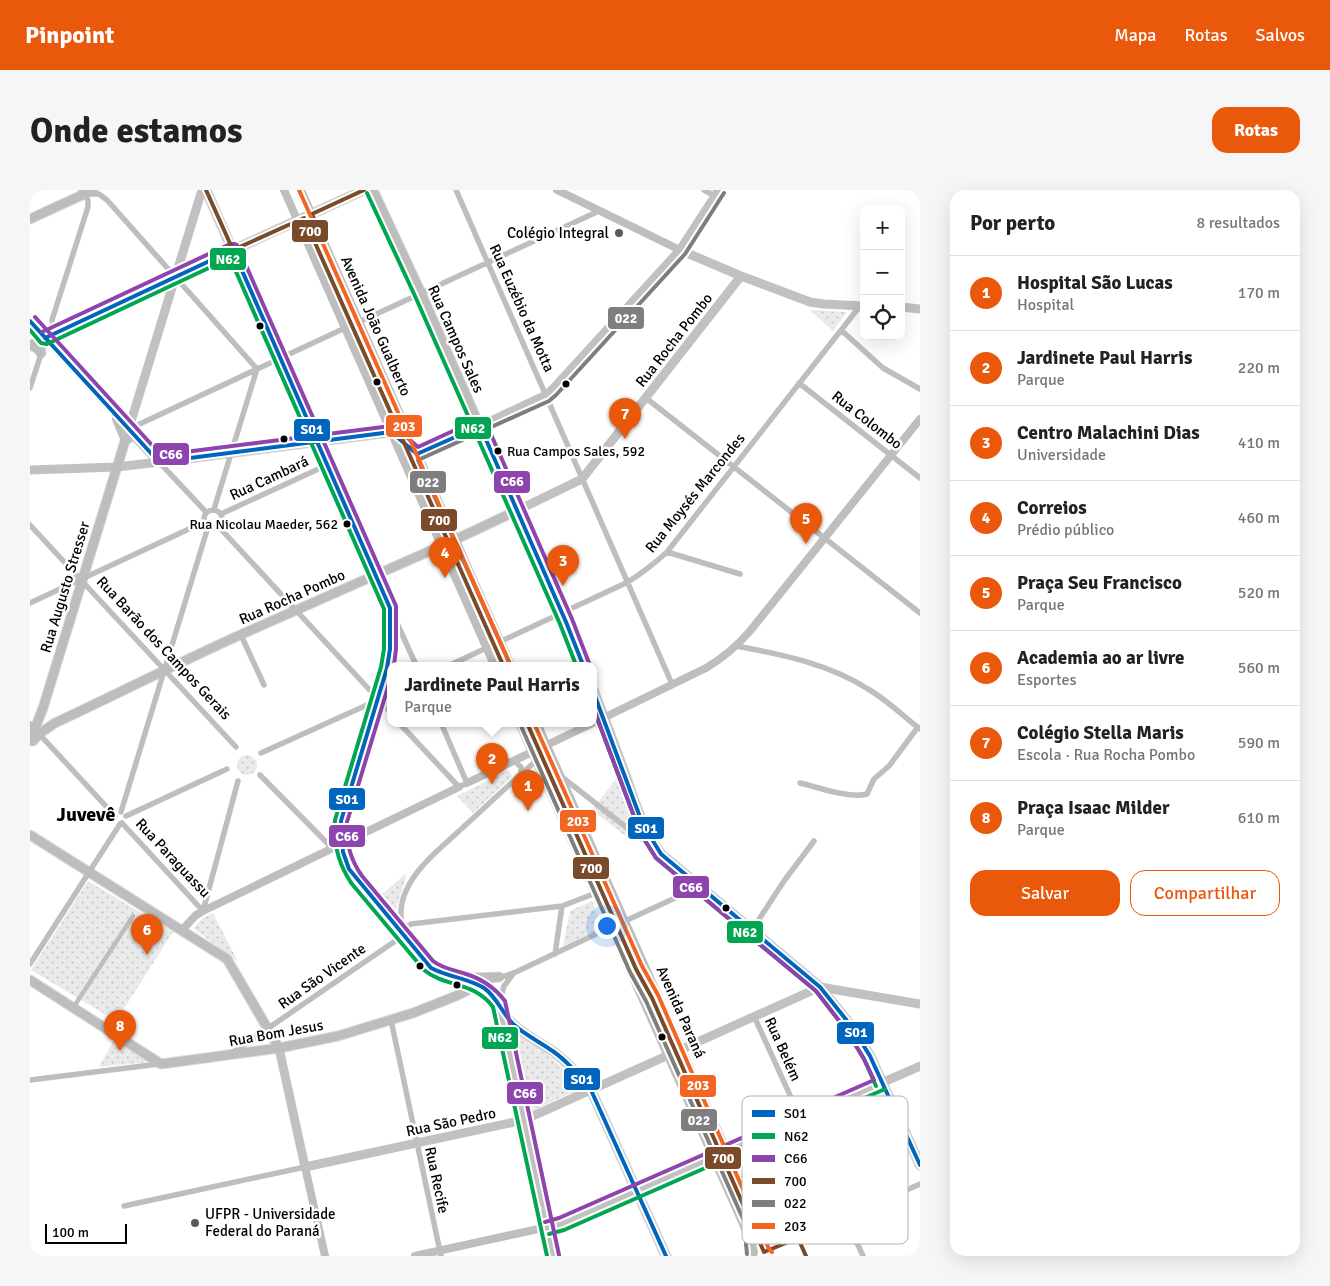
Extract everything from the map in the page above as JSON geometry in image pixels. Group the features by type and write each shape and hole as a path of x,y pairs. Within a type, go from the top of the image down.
{"main road":[{"path":"30,219 82,192 93,190"},
{"name":"Rua Augusto Stresser","path":"30,741 43,708 202,190"},
{"path":"206,190 390,608 390,649 388,662"},
{"path":"30,345 364,190"},
{"name":"Rua Campos Sales","path":"373,190 480,426 582,662"},
{"path":"30,470 117,467 391,432 417,454 546,395 680,250 717,193"},
{"path":"680,250 810,302 860,306"},
{"name":"Rua Rocha Pombo","path":"30,745 35,729 55,723 241,635 448,543 582,479 742,276"},
{"path":"905,307 920,309"},
{"path":"30,345 37,348 41,353"},
{"path":"125,441 130,437 136,436 159,462"},
{"path":"144,464 150,460 152,455"},
{"path":"387,668 343,813 341,828 345,859 353,874 431,968 442,974 478,985 488,991 512,1023 564,1060 591,1090 666,1256"},
{"path":"597,700 652,843 661,854 820,987 852,1027 870,1056 888,1096"},
{"path":"43,708 46,719 55,723"},
{"path":"30,835 227,958 279,1048 305,1167"},
{"path":"460,978 499,977"},
{"path":"30,980 161,1064"},
{"name":"Rua Bom Jesus","path":"161,1064 279,1048 338,1036 390,1020 456,996 478,985"},
{"path":"820,987 920,1004"},
{"name":"Rua São Pedro","path":"305,1167 524,1120 820,987"},
{"path":"499,1004 553,1256"},
{"path":"853,1096 919,1067"},
{"path":"908,1139 920,1165"},
{"path":"539,1190 550,1219 554,1223 562,1224 742,1145"}],"street":[{"name":"Avenida João Gualberto","path":"284,190 403,460 510,662"},
{"name":"Avenida João Gualberto","path":"301,190 417,454 493,662"},
{"name":"Rua Euzébio da Motta","path":"456,190 672,684"},
{"path":"557,190 680,250"},
{"path":"704,190 717,193"},
{"path":"82,192 99,194 107,200 257,369"},
{"path":"60,330 53,325 52,320 88,207 88,200 82,192"},
{"path":"359,322 599,211"},
{"name":"Rua Moysés Marcondes","path":"456,662 628,582 640,575 667,552 840,330 860,308"},
{"path":"30,321 136,436"},
{"path":"128,429 345,328"},
{"path":"840,330 877,364 920,390"},
{"path":"30,388 45,338"},
{"path":"214,509 257,369"},
{"name":"Rua Colombo","path":"799,383 920,478"},
{"path":"646,398 920,613"},
{"path":"105,403 118,422 125,441"},
{"path":"597,721 711,665 736,646 920,419"},
{"path":"403,460 417,454"},
{"path":"159,462 206,512"},
{"name":"Rua Cambará","path":"221,514 328,465"},
{"path":"121,823 116,821 115,816 121,812 164,671 206,524 204,517 206,512 214,509 221,514 222,519 218,526 214,528 206,524"},
{"path":"30,603 206,524"},
{"name":"Rua Barão dos Campos Gerais","path":"30,525 236,747"},
{"path":"218,526 387,710"},
{"path":"667,552 740,574"},
{"path":"390,608 415,662"},
{"path":"241,635 264,685"},
{"path":"736,646 773,653 840,674 868,689 919,728 890,766 874,779 867,794 861,796 852,795 800,783"},
{"path":"261,753 378,700"},
{"path":"403,727 459,787"},
{"path":"443,727 467,783"},
{"path":"522,727 611,927"},
{"path":"538,727 625,921 700,887"},
{"path":"182,930 196,915 203,911 585,727"},
{"name":"Rua Paraguassu","path":"35,729 115,816"},
{"path":"514,761 521,767 521,775"},
{"path":"404,935 401,914 402,904 405,892 415,875 435,854 536,761"},
{"path":"448,776 455,776 461,768"},
{"path":"126,816 227,769"},
{"path":"260,775 332,848"},
{"path":"560,776 661,854"},
{"path":"203,911 238,781"},
{"path":"121,812 126,816"},
{"path":"30,964 121,823 125,822 126,816"},
{"name":"Rua Paraguassu","path":"121,823 203,911"},
{"path":"752,930 814,840"},
{"path":"555,954 562,906 596,893"},
{"name":"Rua São Vicente","path":"229,1055 404,935 411,924 562,906"},
{"path":"73,1008 133,916"},
{"name":"Avenida Paraná","path":"625,921 742,1185"},
{"name":"Avenida Paraná","path":"611,927 742,1221"},
{"name":"Rua Bom Jesus","path":"478,985 516,972 611,927"},
{"path":"499,1004 504,986 516,972"},
{"name":"Rua Belém","path":"754,1016 791,1096"},
{"name":"Rua Recife","path":"390,1020 440,1253"},
{"name":"Rua Bom Jesus","path":"30,1080 161,1064"},
{"path":"305,1167 324,1256"},
{"name":"Rua São Pedro","path":"124,1206 305,1167"},
{"path":"908,1189 920,1184"},
{"path":"415,1256 440,1253 562,1224"},
{"name":"Avenida Paraná","path":"768,1244 776,1247 783,1244"},
{"path":"801,1244 806,1256"},
{"name":"Rua Belém","path":"857,1244 863,1256"}],"shaded area":[{"path":"810,310 847,312 833,331"},
{"path":"247,755 254,758 257,765 254,772 247,775 240,772 237,765 240,758"},
{"path":"509,770 512,777 473,813 457,796"},
{"path":"619,775 637,826 628,838 592,810"},
{"path":"407,873 396,910 382,894"},
{"path":"88,881 173,932 116,1021 31,970"},
{"path":"592,901 603,928 563,946 570,911"},
{"path":"213,913 238,962 193,928 203,918"},
{"path":"517,1033 552,1058 580,1089 530,1112 512,1038"},
{"path":"114,1040 149,1062 99,1067"}],"transit line":[{"name":"700","path":"206,190 233,250 304,218 502,662"},
{"name":"203","path":"299,190 509,662"},
{"name":"700","path":"321,235 312,214 364,190"},
{"name":"N62","path":"367,193 415,296 560,624 575,662"},
{"name":"022","path":"509,662 418,460 549,401 556,395 685,254 724,193"},
{"name":"C66","path":"42,332 230,244 237,245 396,606 394,662"},
{"name":"S01","path":"233,250 390,608 390,649 388,662"},
{"name":"S01","path":"45,338 233,250"},
{"name":"N62","path":"30,330 41,343 47,344 230,258 384,609 384,649 381,667 335,820 336,846 340,861 352,884 424,970 441,980 477,993 493,1007 547,1256"},
{"name":"C66","path":"35,317 161,455 391,426 395,427 418,447 477,420 483,421 486,423 572,619 589,662"},
{"name":"S01","path":"30,321 159,462"},
{"name":"S01","path":"480,426 582,662"},
{"name":"S01","path":"417,454 480,426"},
{"name":"S01","path":"159,462 391,432 417,454"},
{"name":"S01","path":"387,668 341,821 343,852 349,869 431,968 484,988 513,1024 522,1032 549,1048 574,1069 591,1090 666,1256"},
{"name":"C66","path":"387,690 347,822 347,837 350,850 354,863 362,876 433,961 445,968 483,981 505,1001 559,1255"},
{"name":"S01","path":"597,702 640,817 661,854 820,987 852,1027 870,1056 888,1096"},
{"name":"N62","path":"597,718 635,819 644,839 656,858 816,991 847,1031 864,1059 876,1086"},
{"name":"C66","path":"597,718 635,819 644,839 656,858 816,991 847,1031 874,1080 837,1096"},
{"name":"022","path":"521,727 630,972 646,1001 742,1217"},
{"name":"700","path":"529,727 742,1202"},
{"name":"203","path":"536,727 642,966 658,995 742,1187"},
{"name":"N62","path":"869,1096 885,1089"},
{"name":"C66","path":"545,1222 559,1218 742,1138"},
{"name":"S01","path":"908,1139 920,1165"},
{"name":"N62","path":"549,1234 564,1230 742,1152"},
{"name":"022","path":"746,1244 747,1254"},
{"name":"700","path":"760,1244 764,1252 783,1244"},
{"name":"203","path":"767,1244 772,1252"},
{"name":"700","path":"801,1244 806,1256"}],"place":[{"name":"Colégio Integral","path":"619,233"},
{"name":"Colégio Stella Maris","path":"625,439"},
{"name":"Rua Campos Sales, 592","path":"498,451"},
{"name":"Rua Nicolau Maeder, 562","path":"347,524"},
{"name":"Praça Seu Francisco","path":"806,544"},
{"name":"Correios","path":"445,578"},
{"name":"Centro Malachini Dias","path":"563,586"},
{"name":"Jardinete Paul Harris","path":"492,784"},
{"name":"Hospital São Lucas","path":"528,811"},
{"name":"Academia ao ar livre","path":"147,955"},
{"name":"Praça Isaac Milder","path":"120,1051"},
{"name":"UFPR - Universidade Federal do Paraná","path":"195,1223"}],"district":[{"name":"Juvevê","path":"86,814"}]}
